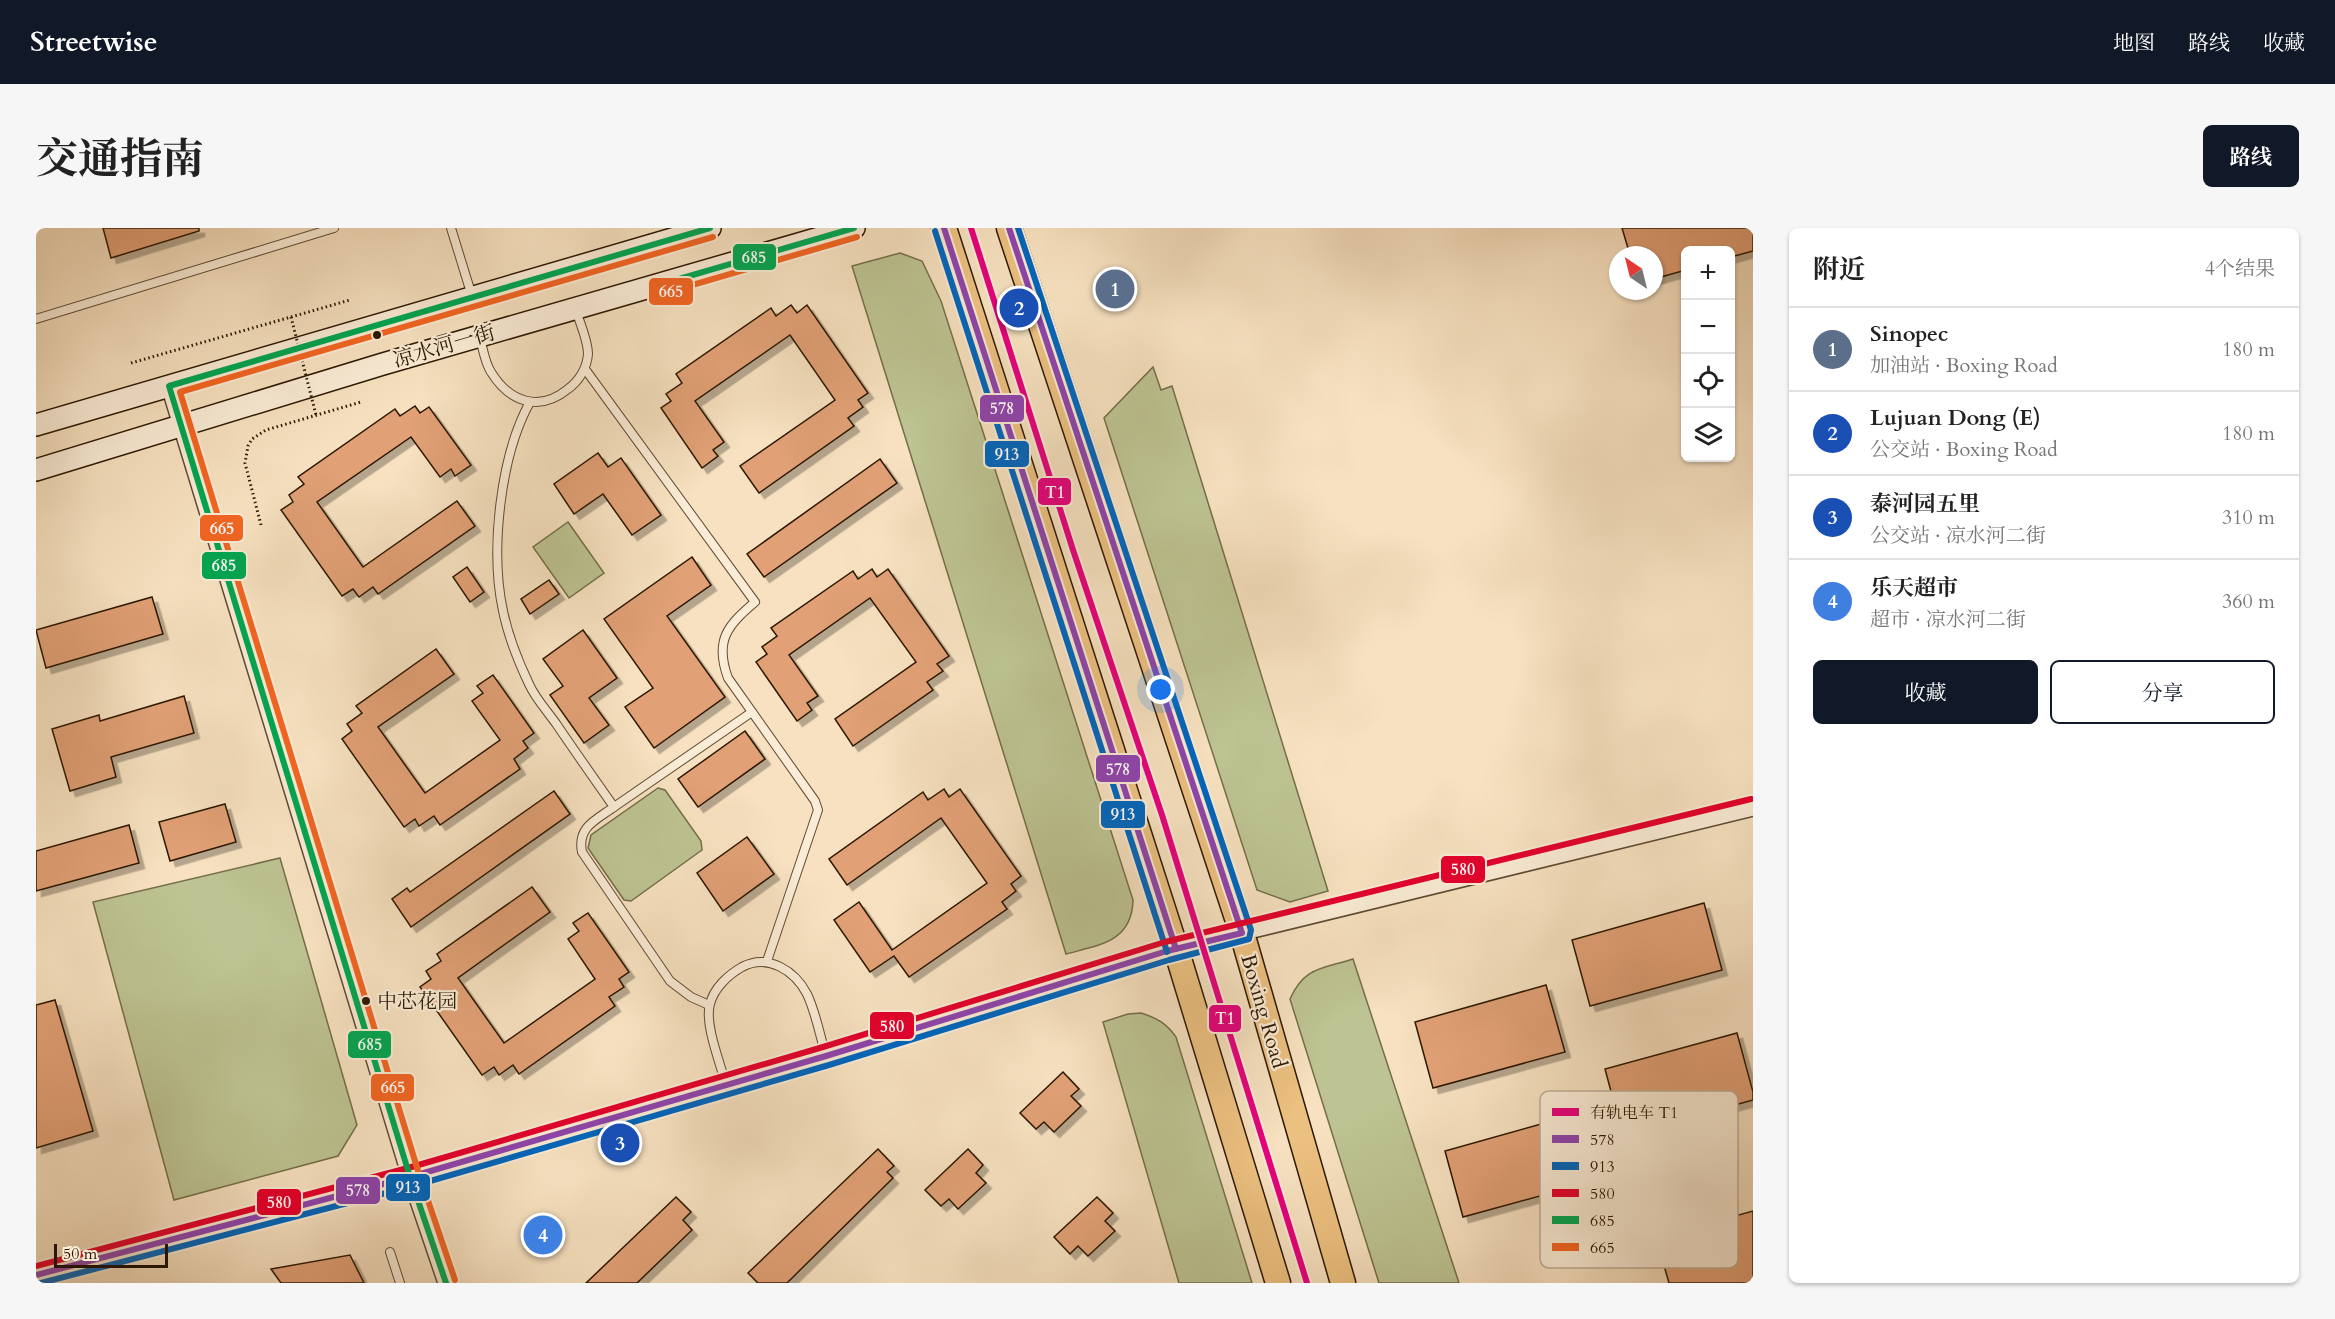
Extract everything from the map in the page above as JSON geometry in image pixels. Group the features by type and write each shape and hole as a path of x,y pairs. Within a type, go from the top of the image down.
{"main road":[{"name":"凉水河一街","path":"36,425 710,228"},
{"name":"凉水河一街","path":"36,470 181,424 854,228"},
{"path":"944,228 1176,949 1278,1283"},
{"name":"Boxing Road","path":"1009,228 1242,933 1343,1283"}],"street":[{"path":"169,386 410,1177 446,1283"},
{"path":"36,1275 410,1177 826,1056 1176,949 1753,808"}],"lane":[{"path":"36,319 334,228"},
{"path":"451,228 472,297"},
{"path":"479,336 490,371 510,393 530,402 546,402 574,386 585,369 588,353 576,309"},
{"path":"585,369 755,602 734,621 725,636 723,666 728,678 815,801 818,810 767,961"},
{"path":"530,402 516,432 508,459 502,499 498,534 498,573 503,612 529,686 614,807"},
{"path":"710,1005 690,997 670,981 582,852 580,840 583,832 614,807 752,712"},
{"path":"726,1085 710,1024 710,1005 720,986 732,973 748,964 767,961 783,968 796,979 807,994 826,1056"},
{"path":"390,1252 400,1283"}],"path":[{"path":"131,363 351,300"},
{"path":"291,317 316,415"},
{"path":"261,525 245,463 248,446 252,439 266,430 361,402"}],"green space":[{"path":"900,253 922,261 941,301 1133,900 1127,925 1120,933 1090,948 1066,954 852,266"},
{"path":"1153,367 1161,390 1172,386 1328,891 1290,902 1257,890 1104,418"},
{"path":"568,522 604,573 569,598 533,547"},
{"path":"658,788 665,790 701,841 702,850 631,901 624,900 588,848 591,835"},
{"path":"280,858 357,1125 338,1156 174,1200 93,902"},
{"path":"1353,959 1459,1283 1379,1283 1290,999 1301,981 1308,975"},
{"path":"1141,1013 1161,1022 1176,1037 1252,1283 1179,1283 1103,1022 1128,1014"}],"building":[{"path":"103,228 199,228 199,231 111,258"},
{"path":"1622,228 1753,228 1753,251 1735,256 1735,246 1681,246 1681,271 1663,276 1663,246 1627,246"},
{"path":"791,305 797,313 807,305 868,393 858,400 863,407 848,418 854,426 759,493 740,466 835,400 790,335 695,401 724,442 713,450 718,456 702,468 661,408 671,401 666,394 682,383 676,374 771,308 776,316"},
{"path":"415,406 420,413 429,407 471,465 455,476 451,469 440,477 411,437 317,502 363,567 457,501 475,526 378,594 373,587 359,597 353,589 342,596 281,510 293,502 289,495 304,484 298,477 395,409 400,416"},
{"path":"598,453 608,467 621,458 661,515 632,535 603,494 574,514 554,484"},
{"path":"880,459 897,483 764,577 747,554"},
{"path":"692,557 711,585 667,616 725,697 654,748 625,707 653,688 604,619"},
{"path":"467,567 484,592 470,602 453,577"},
{"path":"872,569 877,577 888,569 949,656 937,664 943,671 927,682 933,690 853,746 835,719 916,662 870,598 789,655 818,696 807,703 812,710 797,721 756,662 767,654 762,647 777,636 771,628 853,571 858,579"},
{"path":"549,580 559,594 530,614 521,599"},
{"path":"152,597 163,634 46,668 36,630"},
{"path":"583,630 617,678 589,698 609,725 584,743 550,695 563,686 543,659"},
{"path":"436,649 454,674 378,727 425,793 500,740 472,701 483,693 477,686 493,675 534,733 523,741 528,748 514,759 520,769 440,825 434,816 419,826 415,819 404,827 342,739 352,731 347,724 362,713 356,706"},
{"path":"184,696 194,733 111,757 116,777 70,791 52,729 99,715 100,721"},
{"path":"745,731 765,759 698,807 678,779"},
{"path":"944,789 949,797 960,789 1021,876 1011,884 1016,891 1002,902 1007,909 909,977 894,956 870,972 834,920 859,902 892,950 987,883 941,818 847,885 829,859 923,792 928,800"},
{"path":"554,791 570,814 411,927 392,899 407,888 410,892"},
{"path":"225,804 236,842 170,861 159,822"},
{"path":"129,825 139,863 36,891 36,851"},
{"path":"747,837 774,874 723,911 697,873"},
{"path":"532,887 550,912 458,978 504,1043 595,979 568,939 579,931 573,923 588,913 629,972 619,979 624,987 609,997 615,1006 519,1074 513,1065 499,1075 494,1067 482,1075 420,987 431,979 426,971 441,961 437,954"},
{"path":"1704,903 1722,970 1590,1006 1572,940"},
{"path":"1546,985 1565,1052 1433,1088 1415,1022"},
{"path":"55,1000 93,1131 36,1148 36,1005"},
{"path":"1737,1033 1753,1092 1753,1100 1738,1104 1738,1091 1611,1091 1605,1069"},
{"path":"1063,1072 1079,1089 1071,1096 1081,1106 1054,1132 1044,1122 1036,1129 1020,1113"},
{"path":"1540,1124 1540,1196 1463,1217 1445,1151"},
{"path":"878,1149 894,1166 887,1172 893,1178 787,1283 758,1283 748,1273"},
{"path":"968,1149 983,1165 976,1173 986,1183 958,1209 949,1199 941,1206 925,1190"},
{"path":"676,1197 691,1212 683,1220 692,1230 637,1283 586,1283"},
{"path":"1097,1197 1113,1213 1105,1221 1115,1231 1088,1256 1078,1246 1070,1254 1054,1237"},
{"path":"1753,1211 1753,1283 1669,1283 1665,1268 1738,1268 1738,1215"},
{"path":"350,1255 364,1283 281,1283 271,1269"}],"tram line":[{"name":"T1","path":"971,228 1073,550 1162,815 1307,1283"}],"transit line":[{"name":"685","path":"446,1283 410,1177 169,386 710,228"},
{"name":"685","path":"655,286 854,228"},
{"name":"578","path":"944,228 1176,949"},
{"name":"578","path":"36,1275 410,1177 826,1056 1167,951 1242,933 1009,228"},
{"name":"913","path":"41,1283 413,1186 829,1065 1169,960 1249,939 1251,930 1018,228"},
{"name":"913","path":"935,231 1167,952"},
{"name":"665","path":"455,1280 419,1174 180,392 713,237"},
{"name":"665","path":"658,295 857,237"},
{"name":"580","path":"36,1266 408,1168 823,1047 1165,942 1751,799"}],"place":[{"name":"Sinopec","path":"1115,289"},
{"name":"Lujuan Dong (E)","path":"1019,308"},
{"name":"中芯花园","path":"366,1001"},
{"name":"泰河园五里","path":"620,1143"},
{"name":"乐天超市","path":"543,1235"}]}
